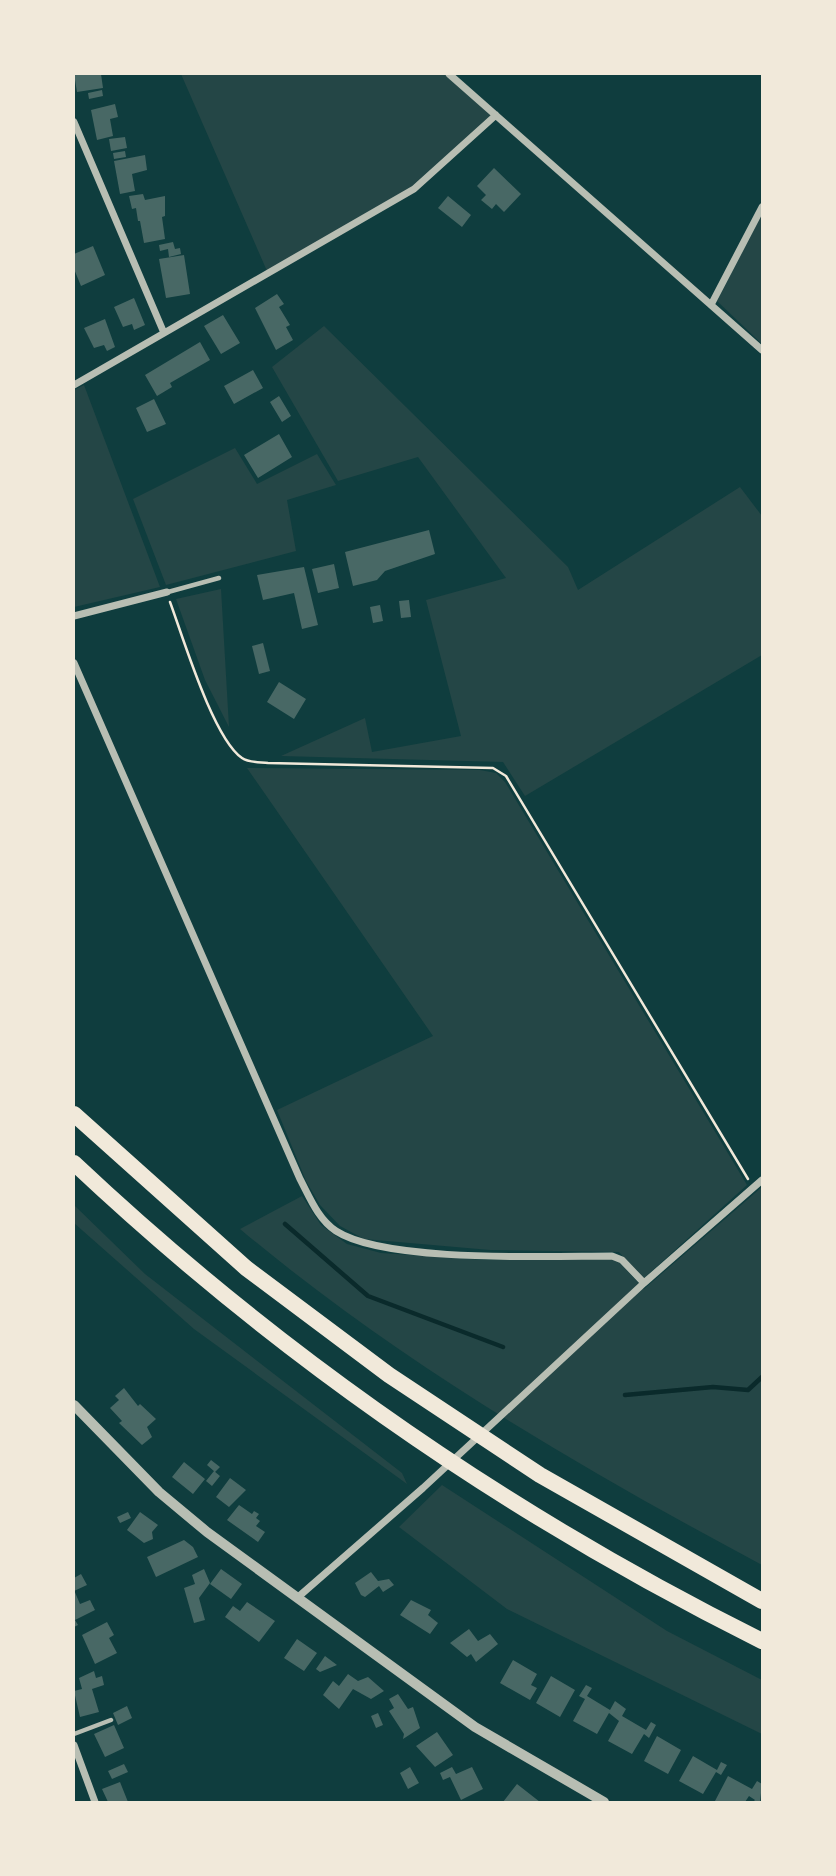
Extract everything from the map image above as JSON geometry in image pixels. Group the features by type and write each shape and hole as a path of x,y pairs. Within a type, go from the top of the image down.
{"highway":[{"path":"74,1114 246,1268 389,1375 540,1475 762,1601"},
{"path":"74,1163 214,1290 376,1412 535,1513 762,1641"}],"street":[{"path":"449,74 712,303 762,350"},
{"path":"74,385 414,189 496,115"},
{"path":"74,122 164,333"},
{"path":"712,303 762,207"},
{"path":"74,616 167,592"},
{"path":"74,663 300,1179 324,1222 347,1237 380,1248 612,1256 622,1260 644,1283"},
{"path":"297,1598 423,1488 644,1283 762,1180"},
{"path":"74,1405 159,1492 207,1532 475,1727 604,1802"},
{"path":"74,1745 95,1802"}],"lane":[{"path":"167,592 219,578"},
{"path":"74,1734 111,1720"}],"path":[{"path":"167,592 208,704 243,759 268,763 493,768 506,776 754,1188"}],"shaded area":[{"path":"181,74 444,74 491,115 411,187 267,271"},
{"path":"762,214 762,344 717,301"},
{"path":"324,326 568,567 578,590 740,487 762,516 762,655 525,796 503,762 281,756 365,718 372,752 461,736 426,600 506,578 418,457 338,481 272,367"},
{"path":"84,385 160,587 74,607 74,390"},
{"path":"235,448 257,484 317,454 336,485 287,500 296,551 166,585 133,499"},
{"path":"221,589 229,727 205,680 176,599"},
{"path":"247,768 480,770 496,773 505,782 747,1185 643,1279 619,1252 490,1250 364,1239 340,1226 320,1205 306,1181 277,1110 433,1036"},
{"path":"762,1187 762,1565 626,1490 492,1411 363,1324 240,1229 302,1196 321,1225 347,1244 381,1253 486,1260 609,1258 620,1263 644,1289"},
{"path":"74,1205 145,1274 402,1473 407,1484 194,1329 74,1223"},
{"path":"442,1485 667,1631 762,1680 762,1734 507,1609 399,1527"}],"building":[{"path":"74,74 101,74 103,88 77,92"},
{"path":"102,90 103,96 89,99 88,93"},
{"path":"115,104 118,117 110,119 113,136 97,140 91,110"},
{"path":"125,137 127,148 111,151 109,139"},
{"path":"125,151 126,157 114,159 113,153"},
{"path":"145,155 147,170 132,174 135,191 120,194 114,161"},
{"path":"494,168 521,194 504,212 496,204 492,209 481,200 486,195 477,186"},
{"path":"143,194 145,200 165,196 165,216 162,217 165,239 144,243 136,208 132,209 129,196"},
{"path":"448,196 471,215 462,227 438,208"},
{"path":"173,242 175,249 180,248 181,254 169,257 168,249 160,251 159,245"},
{"path":"93,246 105,275 81,286 74,269 74,254"},
{"path":"184,255 190,294 166,298 159,259"},
{"path":"277,294 284,304 279,307 290,325 286,327 293,340 276,350 255,308"},
{"path":"134,298 145,325 134,330 132,324 123,327 114,307"},
{"path":"223,315 240,343 221,354 204,326"},
{"path":"105,319 115,347 107,351 104,345 94,348 84,328"},
{"path":"200,342 210,360 170,383 172,387 157,396 145,375"},
{"path":"253,370 263,388 234,404 224,386"},
{"path":"279,396 291,416 282,422 270,402"},
{"path":"154,399 166,424 147,432 136,408"},
{"path":"279,434 292,457 258,478 244,455"},
{"path":"429,530 435,554 385,571 377,580 353,586 345,552"},
{"path":"334,564 339,588 318,593 312,569"},
{"path":"304,567 318,625 302,629 294,593 263,600 257,575"},
{"path":"409,600 411,617 401,618 399,601"},
{"path":"380,605 383,621 373,623 370,607"},
{"path":"263,643 270,671 259,674 252,646"},
{"path":"279,682 306,699 294,719 267,702"},
{"path":"124,1388 138,1406 140,1404 156,1419 147,1427 152,1437 142,1445 119,1423 122,1421 110,1408 119,1400 115,1396"},
{"path":"211,1460 220,1467 215,1472 207,1465"},
{"path":"184,1462 205,1479 193,1494 172,1477"},
{"path":"214,1471 220,1476 212,1486 206,1481"},
{"path":"230,1478 246,1490 229,1507 216,1497"},
{"path":"239,1505 252,1514 254,1511 259,1514 256,1518 260,1521 256,1526 265,1532 258,1542 227,1520"},
{"path":"128,1512 131,1518 120,1523 117,1517"},
{"path":"140,1512 158,1525 152,1532 153,1539 144,1543 127,1530"},
{"path":"184,1540 193,1547 198,1557 156,1577 147,1557"},
{"path":"204,1569 210,1583 199,1598 205,1620 194,1623 184,1588 195,1584 192,1575"},
{"path":"221,1569 242,1584 231,1599 210,1584"},
{"path":"371,1572 378,1581 389,1579 394,1585 383,1592 379,1586 365,1597 361,1595 355,1583"},
{"path":"81,1574 87,1585 74,1591 74,1578"},
{"path":"74,1590 80,1604 90,1600 95,1610 75,1620 78,1625 74,1627"},
{"path":"411,1600 431,1610 428,1615 438,1623 430,1634 400,1615"},
{"path":"247,1602 275,1621 259,1642 225,1617 233,1606 240,1611"},
{"path":"107,1622 114,1635 109,1638 117,1653 95,1664 82,1635"},
{"path":"469,1629 478,1641 490,1634 498,1644 476,1662 471,1654 467,1657 450,1643"},
{"path":"297,1639 317,1653 304,1671 284,1658"},
{"path":"325,1656 337,1665 320,1672 316,1669"},
{"path":"513,1660 537,1674 531,1685 537,1688 530,1700 500,1683"},
{"path":"94,1671 96,1678 102,1676 104,1685 92,1689 99,1712 80,1717 74,1691 82,1689 79,1678"},
{"path":"348,1674 358,1681 368,1677 384,1691 371,1699 353,1689 339,1709 323,1695 333,1681 339,1686"},
{"path":"551,1676 575,1690 560,1717 536,1703"},
{"path":"586,1685 592,1688 587,1696 610,1710 615,1701 626,1709 622,1716 646,1730 651,1722 656,1725 649,1738 644,1734 632,1754 608,1741 619,1721 609,1713 597,1734 573,1721 585,1699 579,1696"},
{"path":"398,1694 408,1709 413,1707 420,1728 403,1739 404,1734 389,1711 394,1708 389,1699"},
{"path":"127,1706 132,1718 118,1725 113,1713"},
{"path":"378,1713 383,1725 376,1728 371,1716"},
{"path":"114,1725 124,1748 105,1757 94,1734"},
{"path":"437,1732 453,1755 435,1767 416,1746"},
{"path":"657,1736 681,1750 668,1774 644,1761"},
{"path":"693,1756 717,1770 721,1762 727,1765 721,1775 716,1772 703,1794 679,1781"},
{"path":"124,1764 128,1772 112,1779 108,1771"},
{"path":"410,1767 419,1783 408,1789 400,1773"},
{"path":"452,1767 456,1774 472,1767 483,1789 461,1800 450,1777 443,1780 440,1773"},
{"path":"728,1776 752,1789 757,1781 762,1784 760,1802 753,1802 755,1800 749,1796 745,1802 715,1801"},
{"path":"120,1782 128,1802 108,1802 102,1789"},
{"path":"517,1784 540,1802 503,1802"}],"waterway":[{"path":"285,1224 368,1296 503,1347"},
{"path":"625,1395 713,1387 748,1390 762,1377"}]}
